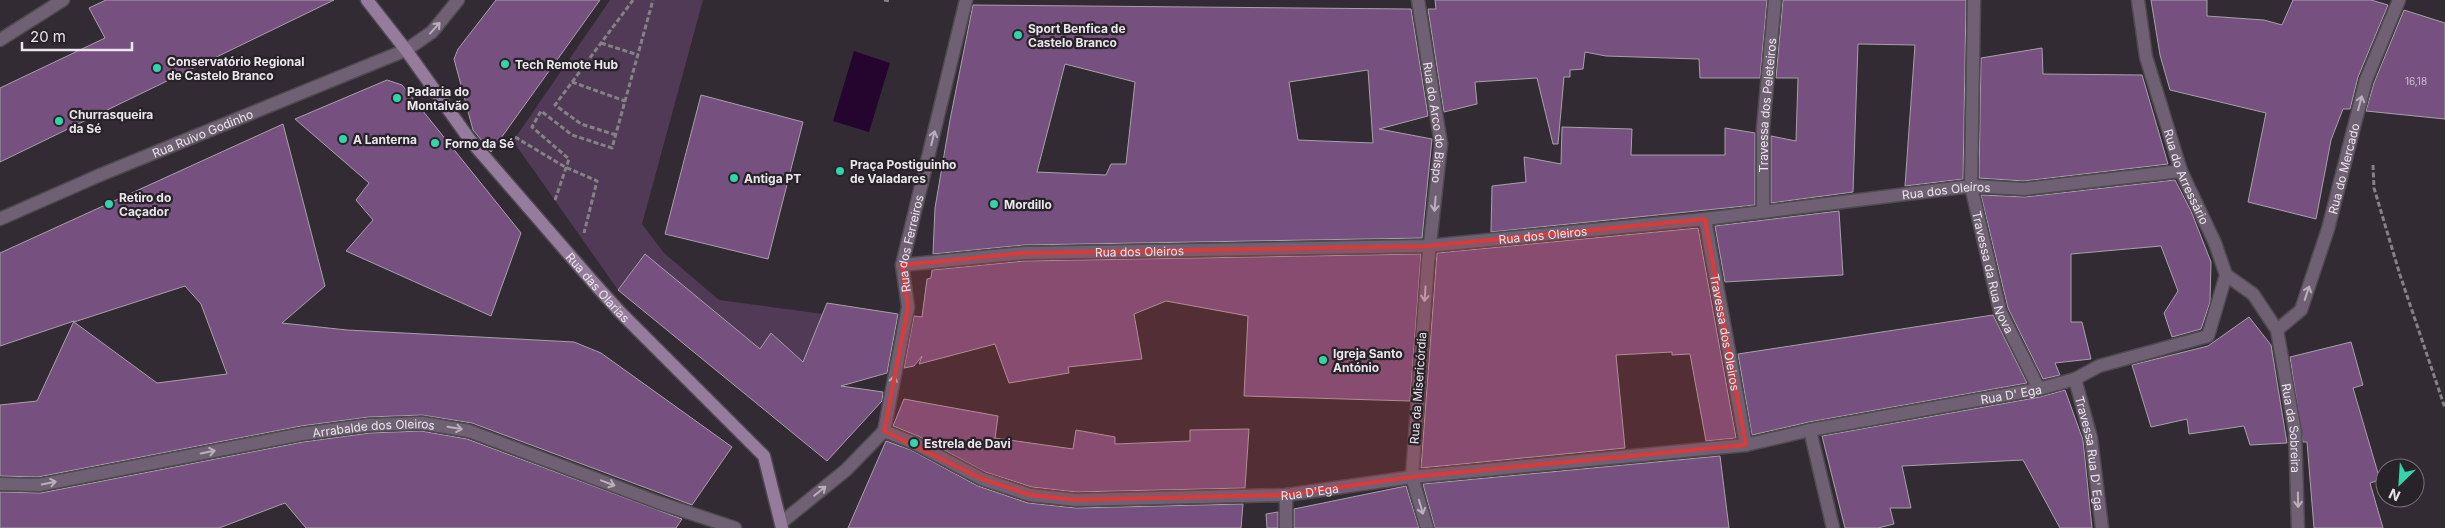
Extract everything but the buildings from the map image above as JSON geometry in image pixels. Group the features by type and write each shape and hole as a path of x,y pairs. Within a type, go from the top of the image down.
{"main road":[{"name":"Rua das Olarias","path":"367,0 406,50 470,140 598,288 764,456 782,525"}],"street":[{"path":"0,40 63,0"},
{"name":"Rua Ruivo Godinho","path":"0,219 100,175 406,50 432,32 458,0"},
{"name":"Rua dos Ferreiros","path":"884,431 908,306 902,265 966,0"},
{"name":"Rua do Arco do Bispo","path":"1418,0 1441,144 1431,246"},
{"name":"Travessa dos Peleteiros","path":"1763,210 1763,128 1775,0"},
{"name":"Travessa da Rua Nova","path":"1974,0 1971,186 2000,311 2039,389"},
{"name":"Rua do Arressário","path":"2138,0 2146,57 2181,171 2215,243 2226,275"},
{"name":"Rua do Mercado","path":"2278,330 2301,310 2328,229 2366,80 2398,0"},
{"name":"Rua dos Oleiros","path":"902,265 1024,253 1431,246 1705,219 1763,210 1971,186 2024,189 2181,171"},
{"name":"Travessa dos Oleiros","path":"1705,219 1746,445"},
{"name":"Rua da Misericórdia","path":"1426,528 1412,477 1428,262 1431,246"},
{"path":"2226,275 2253,294 2278,330"},
{"name":"Rua D' Ega","path":"1746,445 1810,430 2039,389 2075,380 2099,366 2208,336 2226,275"},
{"name":"Rua da Sobreira","path":"2278,330 2295,432 2298,528"},
{"name":"Travessa Rua D' Ega","path":"2075,380 2090,438 2102,528"},
{"name":"Arrabalde dos Oleiros","path":"0,484 39,485 302,434 369,425 422,424 469,431 660,503 735,528"},
{"path":"1810,430 1834,528"},
{"path":"782,525 846,470 884,431"},
{"name":"Rua D'Ega","path":"884,431 914,443 982,479 1030,495 1076,500 1286,494 1412,477 1746,445"},
{"path":"1286,494 1286,528"}],"path":[{"path":"616,135 581,124 555,104 633,0"},
{"path":"555,200 569,159 532,127 541,111 572,135 612,148 653,0"},
{"path":"884,0 890,2"},
{"path":"601,43 638,55"},
{"path":"572,82 625,101"},
{"path":"515,137 565,167 597,181 582,240"},
{"path":"2372,159 2374,188 2400,275 2445,408"}],"highlighted area":[{"path":"1705,219 1746,445 1412,477 1286,495 1076,500 1030,495 982,479 884,431 908,307 902,265 1024,253 1427,246"}],"shaded area":[{"path":"610,0 703,0 642,224 664,253 719,300 823,314 803,362 772,333 760,349 643,256 618,290 513,141"},
{"path":"854,51 890,63 869,132 833,121"}],"place":[{"name":"Sport Benfica de Castelo Branco","path":"1018,35"},
{"name":"Tech Remote Hub","path":"505,64"},
{"name":"Conservatório Regional de Castelo Branco","path":"157,68"},
{"name":"Padaria do Montalvão","path":"397,98"},
{"name":"Churrasqueira da Sé","path":"59,121"},
{"name":"A Lanterna","path":"343,139"},
{"name":"Forno da Sé","path":"435,143"},
{"name":"Praça Postiguinho de Valadares","path":"840,171"},
{"name":"Antiga PT","path":"734,178"},
{"name":"Retiro do Caçador","path":"109,204"},
{"name":"Mordillo","path":"994,204"},
{"name":"Igreja Santo António","path":"1323,360"},
{"name":"Estrela de Davi","path":"914,443"}]}
